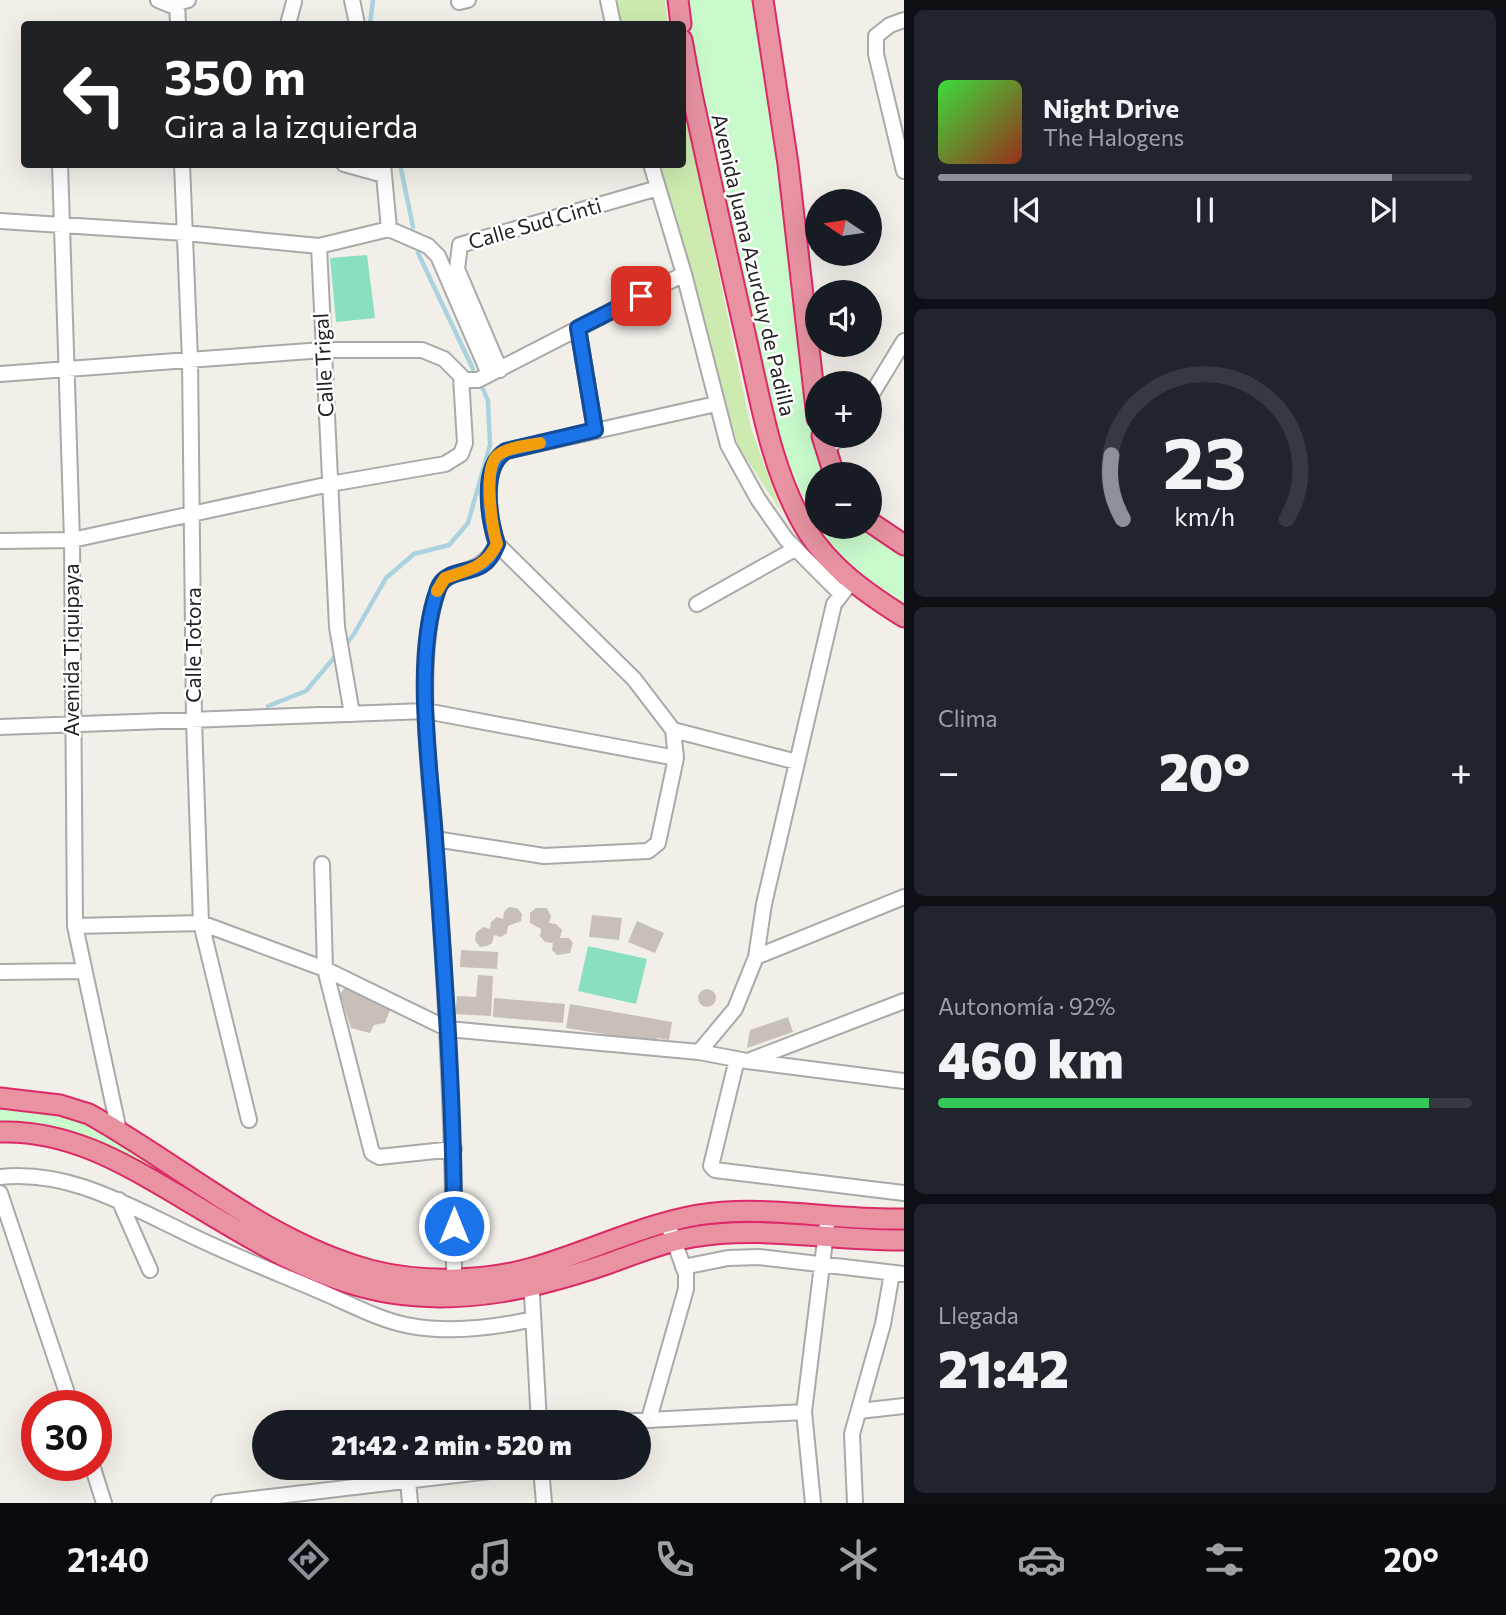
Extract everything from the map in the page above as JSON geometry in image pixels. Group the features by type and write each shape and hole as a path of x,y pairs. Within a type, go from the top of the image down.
{"highway":[{"path":"678,0 681,21"},
{"name":"Avenida Juana Azurduy de Padilla","path":"763,0 788,164 812,371"},
{"name":"Avenida Juana Azurduy de Padilla","path":"686,62 766,425 787,491 806,530 833,565 846,588 904,617"},
{"path":"882,530 904,545"},
{"path":"0,1098 60,1105 89,1114 236,1205 315,1250 371,1270 410,1277 531,1278 667,1222 726,1212 904,1219"},
{"path":"0,1132 35,1132 82,1144 117,1159 244,1234 329,1277 356,1285 427,1297 466,1297 531,1278 716,1234 904,1240"}],"street":[{"path":"158,0 183,2 178,21"},
{"path":"352,0 356,21"},
{"path":"608,0 612,21"},
{"path":"289,21 294,2"},
{"path":"904,20 890,25 876,36 876,54 904,171"},
{"name":"Avenida Tiquipaya","path":"60,168 72,540 75,926 119,1131"},
{"name":"Calle Totora","path":"182,168 194,514 194,721 201,923 249,1120"},
{"path":"652,168 684,274 728,445 758,499 795,549 846,588 834,604 764,904 756,957 735,1009 699,1052"},
{"path":"384,170 389,229"},
{"name":"Calle Sud Cinti","path":"494,372 457,269 460,244 658,188"},
{"path":"0,221 185,233 319,246 389,229 428,246 438,256 494,372"},
{"name":"Calle Trigal","path":"319,246 337,627 352,714"},
{"path":"0,374 323,350 422,349 444,359 461,377 478,380 684,274"},
{"path":"578,328 595,430"},
{"path":"882,377 904,341"},
{"path":"0,541 72,540 330,484 445,464 461,454 466,443 461,377"},
{"path":"435,839 544,856 648,851 658,843 676,758 673,730 634,679 497,544 491,526 491,472 495,457 506,451 716,404"},
{"path":"454,1278 454,1149 426,711 428,621 439,585 445,578 481,566 490,559 497,544"},
{"path":"697,604 795,549"},
{"path":"0,727 426,711 676,758"},
{"path":"673,730 797,762"},
{"path":"322,864 325,969 372,1153 379,1157 454,1149"},
{"path":"756,957 904,897"},
{"path":"75,926 201,923 325,969 448,1029 699,1052 904,1081"},
{"path":"0,972 83,971"},
{"path":"742,1060 904,1001"},
{"path":"742,1060 711,1166 715,1170 904,1193"},
{"path":"0,1177 22,1175 66,1181 120,1200 218,1247 375,1315 409,1326 435,1329 500,1327 533,1320"},
{"path":"0,1193 66,1390"},
{"path":"120,1200 150,1270"},
{"path":"813,1503 804,1412 828,1216"},
{"path":"651,1412 687,1289 683,1266 667,1222"},
{"path":"683,1266 728,1258 759,1257 898,1274 859,1411 852,1446 855,1503"},
{"path":"531,1278 538,1410"},
{"path":"859,1411 904,1406"},
{"path":"651,1419 804,1412"},
{"path":"229,1502 416,1480"},
{"path":"542,1480 544,1503"},
{"path":"97,1481 104,1503"},
{"path":"408,1481 410,1503"}],"green space":[{"path":"614,0 665,0 668,21 618,21"},
{"path":"687,0 753,0 773,122 805,373 805,448 817,448 822,462 805,462 805,499 786,458 770,397 693,52"},
{"path":"686,115 751,428 782,513 739,448 656,168 686,168"},
{"path":"367,255 375,318 336,322 330,258"},
{"path":"827,539 882,539 904,554 904,603 848,565"},
{"path":"588,946 647,959 636,1004 578,991"},
{"path":"0,1105 47,1110 89,1124 214,1200 210,1206 90,1139 67,1132 0,1124"}],"building":[{"path":"509,907 517,908 522,914 521,921 508,926 507,933 501,937 494,935 492,943 480,947 475,940 476,933 483,927 490,929 491,922 497,917 503,919 504,912"},
{"path":"536,908 547,908 551,916 549,923 556,924 562,930 560,938 569,938 573,943 570,953 557,955 552,950 553,943 545,942 540,936 541,929 530,923 530,913"},
{"path":"592,915 622,918 619,940 589,937"},
{"path":"637,921 664,933 655,953 628,942"},
{"path":"461,950 498,952 497,969 460,967"},
{"path":"478,975 493,976 491,1016 455,1014 457,996 476,997"},
{"path":"346,986 390,1010 385,1023 374,1025 370,1033 351,1028 340,994"},
{"path":"703,989 711,989 716,998 714,1005 703,1007 698,1002 698,994"},
{"path":"494,998 565,1004 563,1023 493,1017"},
{"path":"570,1004 672,1022 669,1040 657,1038 656,1042 566,1028"},
{"path":"788,1017 793,1032 747,1048 750,1030"}],"waterway":[{"path":"370,21 373,0"},
{"path":"401,168 413,227"},
{"path":"418,253 473,369"},
{"path":"344,647 386,578 414,554 449,545 468,523 490,445 488,401 483,389"},
{"path":"268,706 306,691 338,653"}],"slow traffic":[{"path":"437,591 445,578 481,566 490,559 497,544 491,526 491,472 495,457 506,451 540,443"}],"route":[{"path":"454,1226 454,1149 448,1029 426,711 428,621 439,585 445,578 481,566 490,559 497,544 491,526 491,472 495,457 506,451 595,430 578,328 641,296"}]}
